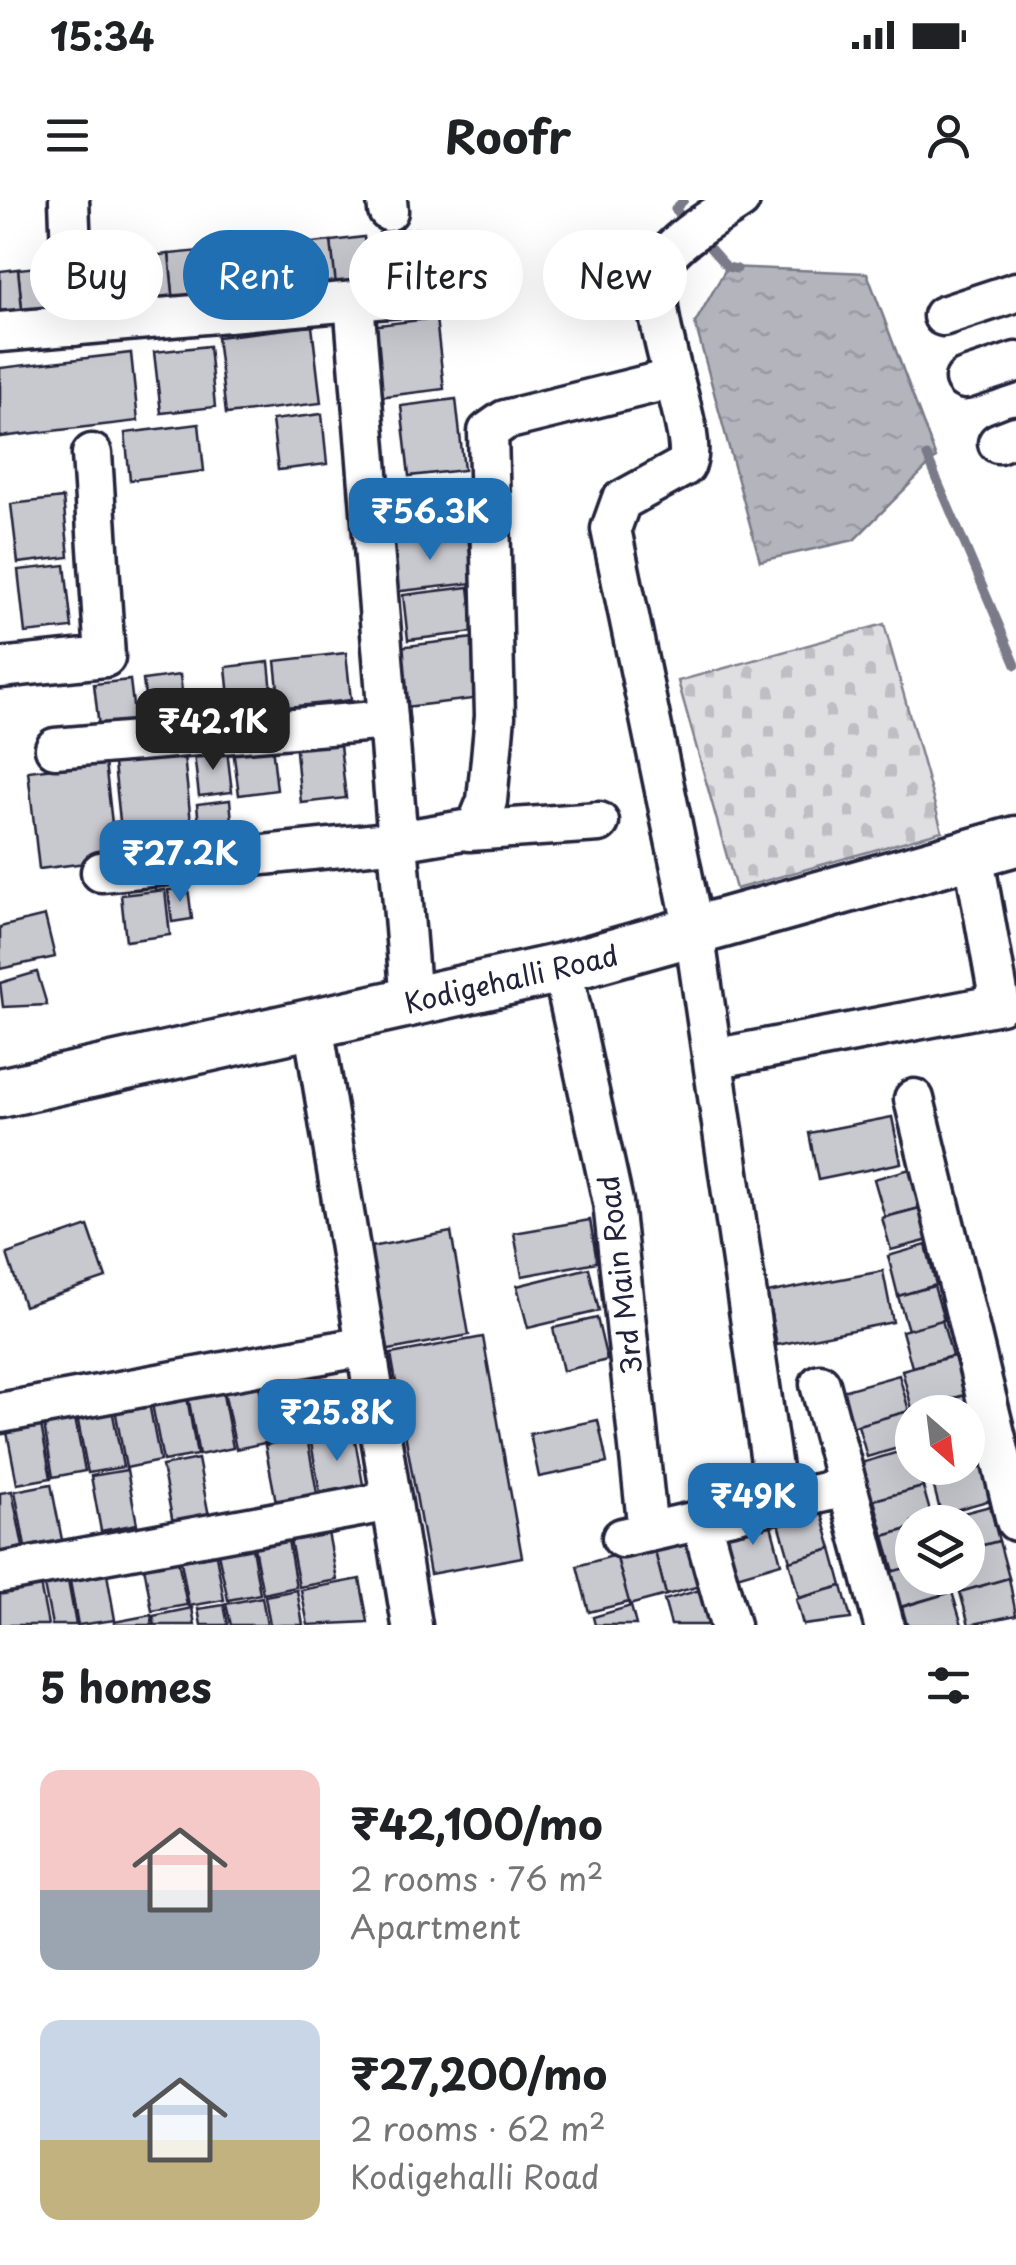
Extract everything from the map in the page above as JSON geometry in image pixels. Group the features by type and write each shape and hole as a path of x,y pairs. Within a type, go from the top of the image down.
{"main road":[{"name":"Kodigehalli Road","path":"0,1093 562,968 994,847"}],"street":[{"path":"69,200 74,326"},
{"path":"740,200 695,231 659,268 658,308 671,379 690,437 692,457 685,466 621,501 611,528 694,931 777,1503"},
{"path":"943,316 1016,292"},
{"path":"0,332 349,301"},
{"path":"356,320 411,1002"},
{"path":"965,380 1016,362"},
{"path":"469,832 484,817 494,716 488,432 504,420 671,379"},
{"path":"0,668 105,656 92,454"},
{"path":"55,748 388,720"},
{"path":"101,872 469,832 599,822"},
{"path":"713,1060 1000,1004 994,847"},
{"name":"3rd Main Road","path":"562,968 613,1202 635,1535 847,1487"},
{"path":"312,1024 412,1625"},
{"path":"914,1100 1016,1521"},
{"path":"0,1413 366,1346"},
{"path":"820,1384 884,1625"},
{"path":"0,1573 391,1502"},
{"path":"701,1520 730,1625"}],"green space":[{"path":"884,624 942,831 736,889 678,681"}],"water":[{"path":"727,267 867,273 936,458 854,540 760,561 695,323"}],"building":[{"path":"349,239 349,283 335,284 331,241"},
{"path":"329,241 336,285 329,286"},
{"path":"183,253 183,303 174,304 169,254"},
{"path":"169,254 174,303 163,304 163,255"},
{"path":"30,268 30,318 23,319 18,269"},
{"path":"18,269 23,319 0,322 0,271"},
{"path":"436,320 444,389 378,397 370,326"},
{"path":"312,326 321,403 226,414 217,337"},
{"path":"209,346 215,407 161,413 154,352"},
{"path":"131,353 138,421 0,437 0,368"},
{"path":"456,399 464,470 409,476 401,406"},
{"path":"322,414 327,464 278,470 272,420"},
{"path":"199,424 204,471 130,480 125,433"},
{"path":"465,483 470,530 401,538 395,492"},
{"path":"63,498 69,557 18,563 11,504"},
{"path":"468,534 473,583 392,592 387,543"},
{"path":"65,565 72,628 25,633 18,570"},
{"path":"469,587 474,632 408,640 403,595"},
{"path":"474,638 481,698 405,707 398,647"},
{"path":"346,653 351,700 280,708 275,661"},
{"path":"269,662 274,713 231,718 226,667"},
{"path":"180,675 185,717 148,721 143,680"},
{"path":"130,680 135,722 99,727 94,684"},
{"path":"339,736 346,798 301,803 295,741"},
{"path":"272,745 277,790 239,795 233,749"},
{"path":"227,750 232,792 199,796 194,754"},
{"path":"184,756 194,851 124,859 114,764"},
{"path":"105,762 116,859 39,869 28,771"},
{"path":"230,800 234,842 201,846 197,804"},
{"path":"188,888 192,919 172,922 168,890"},
{"path":"165,890 170,935 126,941 121,895"},
{"path":"45,916 55,957 0,969 0,927"},
{"path":"37,972 47,1005 3,1007 0,983"},
{"path":"892,1117 901,1163 818,1180 809,1133"},
{"path":"910,1169 920,1208 885,1217 874,1179"},
{"path":"920,1208 929,1240 891,1250 882,1218"},
{"path":"590,1220 597,1262 522,1276 514,1233"},
{"path":"88,1226 106,1278 24,1306 7,1254"},
{"path":"451,1232 469,1335 384,1351 365,1248"},
{"path":"926,1245 936,1285 898,1296 888,1256"},
{"path":"589,1268 599,1311 528,1328 517,1286"},
{"path":"883,1271 893,1322 777,1345 767,1293"},
{"path":"934,1286 944,1320 908,1330 898,1296"},
{"path":"597,1318 607,1360 563,1371 553,1328"},
{"path":"942,1320 952,1356 912,1367 902,1331"},
{"path":"483,1337 522,1557 430,1574 391,1354"},
{"path":"954,1356 965,1395 908,1395 902,1370"},
{"path":"899,1375 905,1395 895,1395 895,1415 848,1428 838,1392"},
{"path":"296,1377 307,1434 273,1440 262,1383"},
{"path":"259,1384 269,1442 236,1449 224,1391"},
{"path":"222,1389 233,1448 199,1455 188,1396"},
{"path":"187,1397 197,1455 163,1461 152,1404"},
{"path":"149,1403 160,1461 126,1468 115,1409"},
{"path":"112,1409 123,1467 88,1473 77,1416"},
{"path":"895,1415 895,1449 867,1457 858,1425"},
{"path":"75,1418 85,1471 53,1477 44,1425"},
{"path":"598,1420 607,1463 539,1477 530,1434"},
{"path":"41,1425 51,1478 17,1484 7,1432"},
{"path":"353,1429 364,1490 321,1498 310,1437"},
{"path":"307,1437 318,1499 277,1507 265,1445"},
{"path":"895,1453 895,1485 923,1487 872,1501 861,1463"},
{"path":"198,1459 209,1516 173,1523 162,1466"},
{"path":"127,1470 137,1524 101,1531 91,1476"},
{"path":"985,1478 991,1500 973,1505 939,1505 933,1485 985,1485"},
{"path":"51,1484 62,1540 25,1547 15,1491"},
{"path":"923,1487 928,1505 895,1505 895,1533 884,1536 874,1500"},
{"path":"12,1491 23,1547 0,1552 0,1493"},
{"path":"990,1506 999,1541 985,1545 985,1507"},
{"path":"821,1511 832,1549 790,1561 779,1523"},
{"path":"770,1521 781,1563 737,1576 725,1534"},
{"path":"328,1532 337,1580 299,1587 290,1539"},
{"path":"895,1533 894,1572 884,1536"},
{"path":"688,1539 700,1586 666,1595 654,1548"},
{"path":"288,1540 296,1587 263,1594 254,1547"},
{"path":"999,1541 1009,1578 985,1585 985,1545"},
{"path":"252,1547 260,1594 228,1600 218,1553"},
{"path":"654,1548 666,1595 629,1605 617,1558"},
{"path":"832,1549 842,1586 799,1598 789,1561"},
{"path":"216,1555 224,1600 189,1606 181,1561"},
{"path":"616,1555 629,1602 589,1612 577,1566"},
{"path":"178,1560 187,1605 152,1611 144,1566"},
{"path":"107,1574 115,1620 78,1625 70,1581"},
{"path":"1009,1578 1016,1615 969,1625 961,1595 985,1595 985,1585"},
{"path":"360,1579 368,1622 308,1625 301,1590"},
{"path":"68,1581 76,1625 52,1625 44,1585"},
{"path":"40,1584 48,1625 0,1625 0,1592"},
{"path":"842,1586 851,1619 803,1625 796,1599"},
{"path":"297,1590 303,1625 270,1625 265,1596"},
{"path":"700,1590 709,1625 671,1625 664,1600"},
{"path":"897,1595 942,1595 900,1607"},
{"path":"953,1595 962,1625 907,1625 902,1607"},
{"path":"262,1597 267,1625 231,1625 226,1604"},
{"path":"224,1605 228,1625 201,1625 198,1609"},
{"path":"631,1606 636,1625 595,1625 593,1617"},
{"path":"192,1608 195,1625 155,1625 153,1616"},
{"path":"151,1615 153,1625 114,1625 114,1622"}],"waterway":[{"path":"684,200 675,209 687,222"},
{"path":"700,237 727,267 737,269"},
{"path":"927,456 1016,665"}]}
